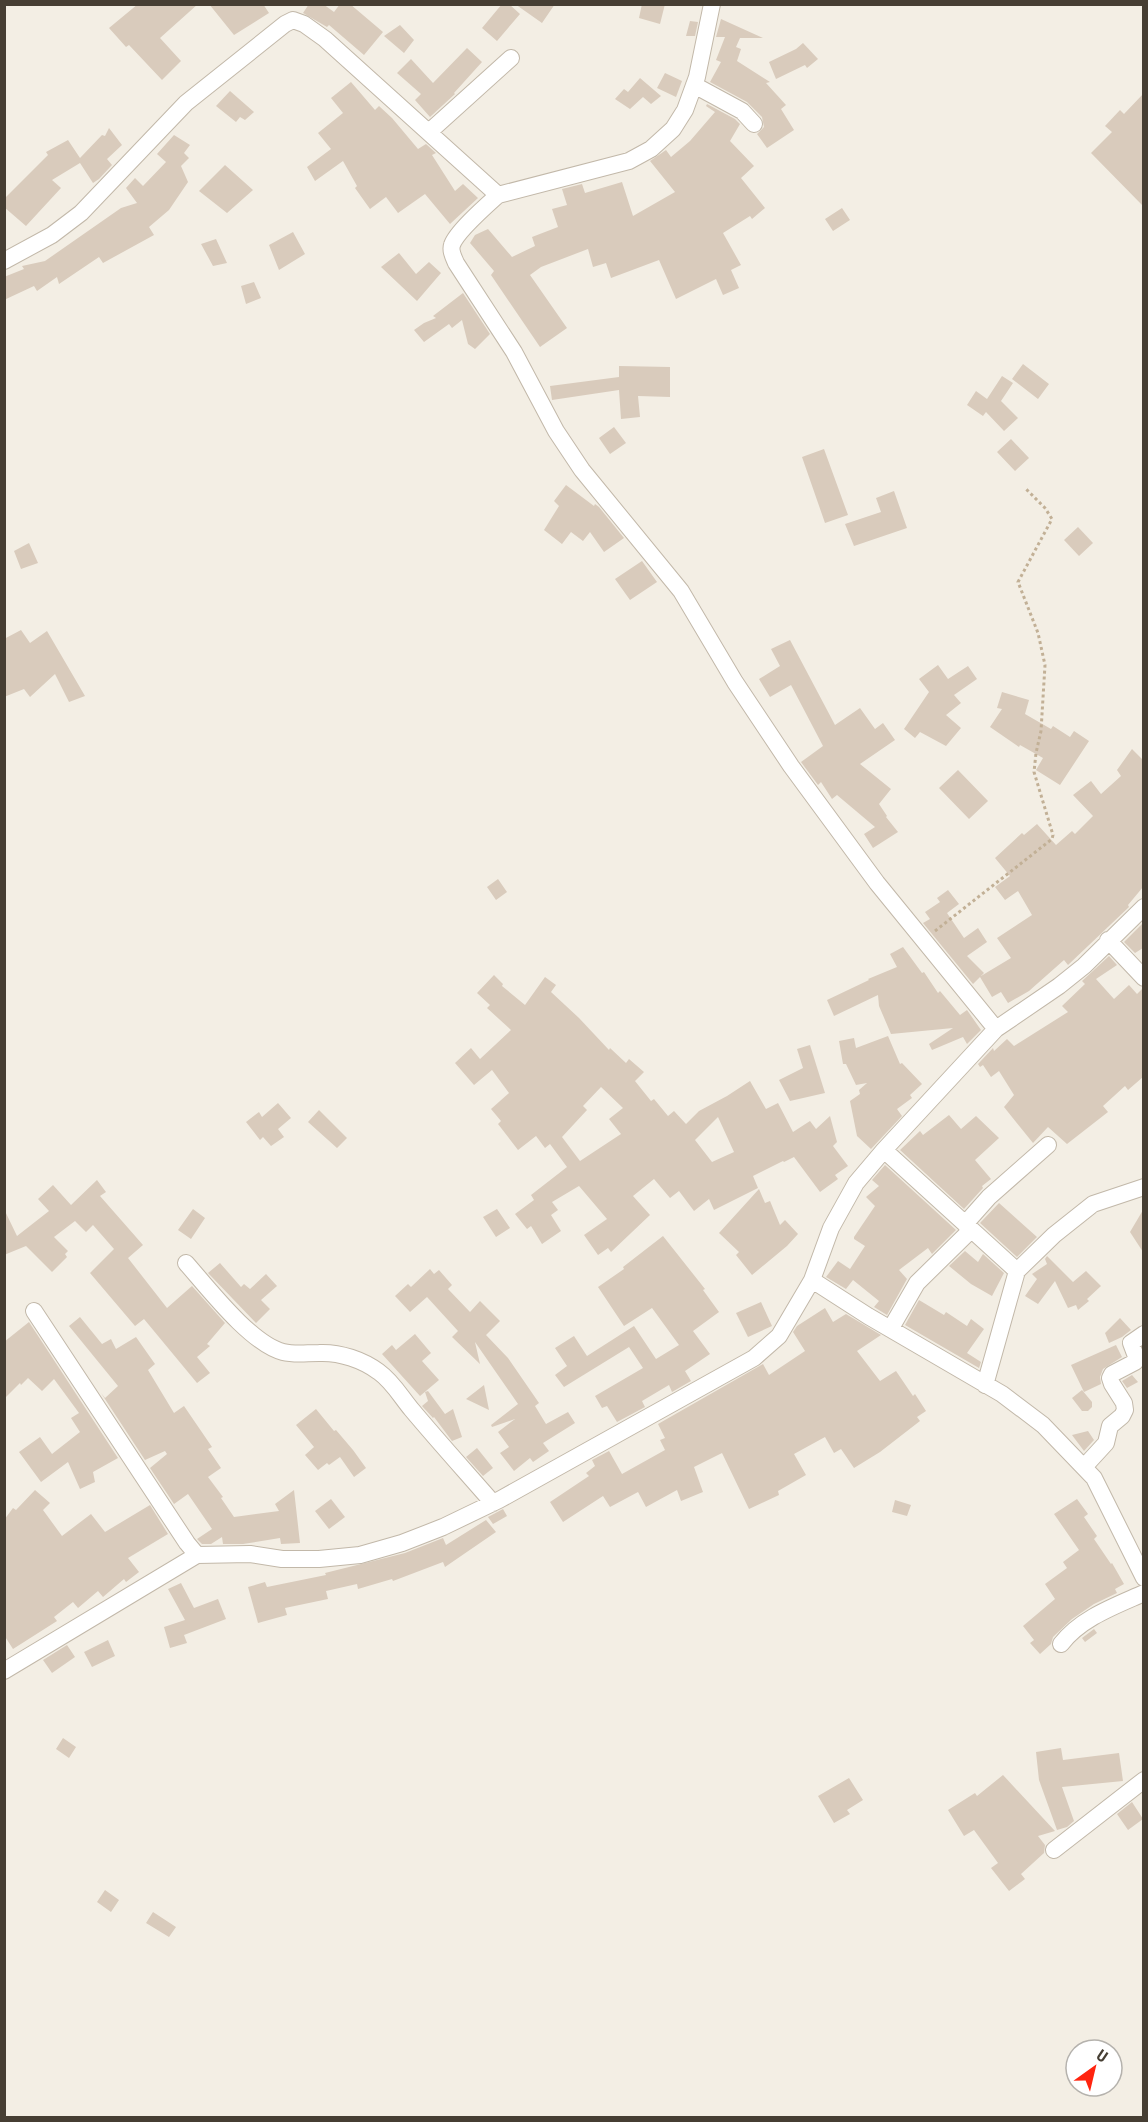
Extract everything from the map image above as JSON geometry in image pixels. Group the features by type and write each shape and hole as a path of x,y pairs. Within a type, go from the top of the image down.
{"street":[{"path":"712,4 694,85 686,110 673,129 651,149 629,161 498,195 463,229 452,244 452,252 456,263 514,352 556,431 582,470 681,591 735,682 791,766 877,883 996,1029"},
{"path":"4,261 52,236 81,213 186,102 293,20 304,24 325,39 498,195"},
{"path":"429,132 511,58"},
{"path":"694,85 742,111 754,124"},
{"path":"4,1671 197,1555 250,1554 282,1559 310,1559 360,1555 412,1539 493,1503 754,1358 779,1336 812,1280 831,1228 856,1183 884,1150 996,1029 1084,966 1143,907"},
{"path":"1108,940 1143,978"},
{"path":"891,1328 917,1283 968,1227 990,1197 1048,1145"},
{"path":"884,1150 1017,1271"},
{"path":"985,1385 1017,1271 1054,1234 1093,1204 1143,1187"},
{"path":"186,1263 242,1324 271,1348 295,1354 321,1352 339,1355 362,1361 380,1372 390,1380 410,1407 493,1503"},
{"path":"812,1280 868,1316 1002,1394 1043,1425 1094,1478 1143,1578"},
{"path":"34,1311 197,1555"},
{"path":"1084,1467 1106,1443 1110,1426 1122,1416 1125,1410 1124,1402 1110,1378 1112,1374 1135,1362 1137,1359 1131,1342 1143,1334"},
{"path":"1061,1644 1071,1632 1090,1619 1143,1593"},
{"path":"1053,1850 1143,1780"}],"path":[{"path":"925,940 1052,839 1053,835 1034,772 1041,731 1045,665 1038,633 1018,582 1052,519 1045,508 1025,488"}],"building":[{"path":"138,4 198,4 160,38 181,61 162,80 129,45 126,47 109,28"},
{"path":"209,4 263,4 269,13 234,35"},
{"path":"309,4 323,4 334,12 340,4 350,4 383,32 364,55 329,25 327,27 303,13"},
{"path":"502,4 509,4 520,14 497,41 482,28"},
{"path":"515,4 555,4 542,23"},
{"path":"642,4 665,4 660,24 639,18"},
{"path":"721,19 763,38 740,38 736,47 741,49 737,61 770,82 766,83 786,105 781,109 794,130 767,148 757,134 764,127 762,117 747,102 710,82 721,62 716,60 725,37 716,37"},
{"path":"690,21 698,22 695,36 686,36"},
{"path":"400,25 414,40 404,53 384,36"},
{"path":"803,43 818,59 807,68 805,65 776,79 769,62 796,49"},
{"path":"467,48 482,62 455,94 430,117 415,100 421,94 397,73 411,59 433,83"},
{"path":"665,73 682,81 676,97 657,88"},
{"path":"640,78 661,96 651,104 643,97 630,109 615,99 624,89 628,92"},
{"path":"351,82 375,110 379,106 392,118 418,149 426,144 436,153 432,155 455,191 463,184 478,198 450,224 425,194 398,213 386,197 370,209 355,188 357,186 343,161 315,181 307,167 331,149 318,133 343,113 331,98"},
{"path":"230,91 254,112 245,120 240,117 236,122 216,106"},
{"path":"1143,94 1143,206 1091,153 1112,132 1105,126 1120,110 1124,114"},
{"path":"707,104 740,124 730,141 754,166 741,178 765,208 752,219 750,216 723,233 741,265 731,270 739,288 723,295 716,279 676,299 659,260 611,278 606,263 593,267 588,249 541,267 530,275 567,328 540,347 491,275 494,271 470,243 475,235 488,229 512,257 535,246 532,237 558,227 552,209 567,205 562,189 582,184 585,193 622,182 633,216 675,192 650,161 666,150 671,157 690,141 715,112 706,106"},
{"path":"109,128 122,145 107,159 112,165 99,179 93,183 80,163 52,180 61,188 26,226 4,207 4,199 48,155 46,152 68,140 80,158 102,135 105,136"},
{"path":"174,135 190,145 184,153 189,158 181,166 188,182 169,210 149,227 154,235 103,263 99,257 59,284 57,277 37,291 34,286 4,300 4,277 24,269 22,266 45,261 121,208 137,203 126,188 135,178 143,186 166,162 157,154"},
{"path":"225,165 253,190 227,213 199,191"},
{"path":"842,208 850,220 833,231 825,219"},
{"path":"293,232 305,254 279,270 269,245"},
{"path":"216,239 227,263 213,266 201,244"},
{"path":"399,253 416,274 429,262 441,273 417,301 381,267"},
{"path":"254,282 261,298 246,304 241,286"},
{"path":"463,293 490,334 475,349 468,344 462,320 452,328 449,324 424,342 414,330 436,318 433,316"},
{"path":"1023,364 1049,384 1038,399 1012,379"},
{"path":"619,366 670,367 670,397 638,396 640,417 621,419 619,390 552,400 550,386 619,377"},
{"path":"1002,376 1013,383 1001,401 1018,418 1004,431 986,412 983,416 967,405 976,391 987,399"},
{"path":"614,427 626,443 610,454 599,438"},
{"path":"1011,439 1029,458 1015,471 997,452"},
{"path":"824,449 848,515 825,523 802,457"},
{"path":"566,485 594,506 595,504 599,507 624,538 604,552 590,532 583,541 571,532 562,544 544,530 559,506 554,501"},
{"path":"894,491 907,528 854,546 845,524 881,512 876,498"},
{"path":"1078,527 1093,543 1079,556 1064,540"},
{"path":"29,543 38,563 21,569 14,551"},
{"path":"642,561 657,582 630,600 615,579"},
{"path":"21,630 30,643 47,631 85,696 69,702 55,674 30,697 24,689 4,697 4,639"},
{"path":"790,640 835,725 860,708 875,729 883,723 895,740 860,764 891,789 879,804 898,832 873,848 864,834 875,827 837,795 832,799 821,782 818,785 801,762 823,746 791,685 770,697 759,679 780,666 771,649"},
{"path":"938,665 948,679 968,666 977,679 954,695 961,703 946,715 961,728 946,746 920,732 915,738 904,729 929,692 919,679"},
{"path":"1002,692 1029,700 1025,714 1051,729 1053,726 1070,737 1074,731 1089,741 1060,785 1036,770 1043,758 1020,745 1019,747 990,727 1002,709 997,708"},
{"path":"1132,749 1143,760 1143,887 1128,905 1129,907 1068,965 1064,960 1029,991 1008,1003 1001,992 992,997 980,977 973,984 923,923 930,919 925,912 940,902 937,898 948,890 959,904 947,913 964,938 978,928 987,942 967,956 984,973 981,976 1011,958 997,938 1032,915 1018,891 1005,900 995,887 1010,876 995,858 1022,833 1024,835 1037,824 1056,845 1072,831 1075,834 1093,816 1073,795 1091,781 1101,794 1121,776 1117,770"},
{"path":"958,770 988,801 969,819 939,788"},
{"path":"498,879 507,892 496,900 487,887"},
{"path":"1143,923 1143,948 1135,953 1124,942"},
{"path":"903,947 938,993 940,991 960,1015 967,1010 981,1030 967,1044 963,1037 932,1050 929,1044 953,1028 891,1034 879,1006 878,995 834,1016 827,1000 897,967 890,954"},
{"path":"1109,956 1117,965 1096,979 1114,999 1129,985 1137,994 1143,988 1143,1077 1128,1090 1125,1086 1103,1106 1108,1112 1067,1144 1048,1127 1033,1143 1004,1107 1014,1095 999,1071 991,1077 983,1065 980,1067 978,1064 993,1048 994,1051 1007,1039 1014,1046 1068,1012 1062,1006 1085,984 1082,981"},
{"path":"494,975 503,984 502,986 525,1005 545,977 556,985 551,992 609,1050 610,1048 626,1063 629,1059 644,1072 635,1081 651,1101 654,1099 668,1116 674,1111 686,1124 699,1111 750,1081 766,1109 778,1103 793,1132 810,1121 816,1129 830,1116 837,1142 833,1146 848,1166 835,1175 838,1179 820,1192 794,1157 753,1176 758,1188 714,1210 709,1199 694,1211 679,1191 670,1198 654,1179 633,1196 650,1215 611,1252 608,1248 598,1255 584,1235 607,1219 579,1186 552,1202 558,1210 551,1215 561,1231 542,1244 531,1226 527,1229 515,1214 534,1200 531,1195 567,1167 550,1144 545,1148 536,1136 518,1150 498,1124 501,1121 491,1109 509,1093 492,1070 474,1085 455,1063 471,1048 480,1059 511,1030 487,1008 490,1005 477,993","holes":["601,1087 623,1108 609,1119 621,1134 580,1161 562,1137 587,1110 583,1106","718,1117 734,1152 712,1162 695,1140"]},
{"path":"888,1036 900,1064 902,1063 922,1084 910,1095 912,1098 897,1109 902,1116 871,1149 857,1136 850,1101 860,1094 859,1090 867,1083 856,1085 846,1064 843,1064 839,1041 854,1038 856,1048"},
{"path":"810,1045 825,1093 790,1101 779,1080 803,1068 797,1049"},
{"path":"278,1103 291,1118 278,1129 284,1137 271,1146 263,1137 260,1140 246,1122 259,1112 262,1117"},
{"path":"319,1110 347,1138 337,1148 308,1122"},
{"path":"949,1115 961,1129 976,1116 999,1138 975,1160 991,1179 982,1186 983,1188 964,1209 900,1150 920,1131 923,1135"},
{"path":"885,1165 956,1230 932,1254 928,1248 899,1270 907,1279 887,1315 874,1307 879,1301 853,1280 846,1289 826,1277 838,1261 850,1269 865,1246 854,1237 875,1206 866,1197 879,1186 872,1180"},
{"path":"97,1180 106,1192 100,1196 143,1245 128,1258 167,1308 192,1286 225,1323 207,1344 210,1346 197,1357 210,1373 197,1383 144,1319 135,1326 90,1273 114,1249 93,1225 86,1232 75,1221 54,1237 68,1251 65,1254 67,1257 52,1272 26,1246 4,1255 4,1209 17,1236 49,1211 38,1199 53,1185 71,1205"},
{"path":"759,1189 765,1203 770,1201 780,1225 785,1220 798,1234 752,1275 736,1255 739,1252 719,1233"},
{"path":"999,1203 1037,1237 1017,1257 980,1223"},
{"path":"193,1209 205,1218 191,1239 178,1230"},
{"path":"497,1209 510,1228 496,1237 483,1217"},
{"path":"1143,1210 1143,1252 1130,1232"},
{"path":"663,1236 705,1289 703,1290 719,1312 693,1331 710,1354 685,1371 691,1381 672,1392 669,1385 642,1401 645,1407 617,1422 607,1406 602,1408 595,1396 643,1368 629,1347 564,1387 555,1375 567,1366 555,1348 574,1336 587,1356 634,1326 656,1359 679,1345 652,1308 624,1326 598,1287 624,1269 623,1267"},
{"path":"965,1251 978,1262 983,1254 1004,1273 992,1296 971,1284 949,1266"},
{"path":"1047,1256 1073,1282 1086,1271 1101,1286 1078,1310 1076,1305 1068,1308 1055,1281 1038,1304 1025,1296 1037,1279 1032,1274 1047,1264 1045,1259"},
{"path":"220,1263 241,1287 244,1284 250,1289 266,1274 277,1286 261,1300 270,1309 256,1323 208,1273"},
{"path":"430,1269 434,1274 439,1270 452,1285 448,1289 470,1312 480,1301 500,1321 486,1335 508,1358 539,1403 535,1406 546,1424 568,1412 575,1423 543,1443 549,1451 533,1462 530,1458 514,1471 500,1453 509,1447 498,1432 515,1419 492,1427 491,1425 518,1404 475,1342 480,1364 452,1337 458,1331 427,1297 410,1312 395,1296 408,1284 411,1287"},
{"path":"919,1300 944,1315 946,1312 967,1326 971,1319 984,1329 967,1353 981,1362 979,1368 905,1325"},
{"path":"761,1302 772,1326 748,1337 736,1313"},
{"path":"825,1308 833,1322 846,1314 881,1335 857,1351 880,1381 896,1371 926,1411 917,1417 920,1421 880,1452 854,1468 841,1449 834,1453 825,1437 794,1454 806,1475 778,1491 779,1495 749,1509 722,1453 694,1467 703,1492 681,1501 677,1490 646,1507 638,1492 610,1507 603,1496 563,1522 550,1502 589,1476 586,1473 595,1466 592,1460 609,1451 622,1474 665,1450 660,1440 665,1438 658,1424 763,1364 769,1375 805,1351 793,1332 797,1326"},
{"path":"80,1317 102,1344 111,1339 116,1349 136,1337 155,1364 148,1370 174,1413 184,1406 212,1447 208,1449 221,1468 208,1477 234,1517 279,1511 275,1504 294,1490 300,1543 281,1544 280,1538 243,1544 223,1544 222,1537 211,1544 202,1544 197,1539 212,1529 188,1494 174,1504 150,1468 167,1454 165,1451 145,1460 101,1393 105,1398 118,1386 69,1326"},
{"path":"1120,1318 1131,1330 1109,1343 1105,1333"},
{"path":"29,1322 118,1458 93,1472 95,1482 80,1489 68,1462 41,1482 19,1452 40,1437 52,1454 80,1432 71,1418 79,1413 54,1379 42,1391 28,1378 4,1399 4,1342"},
{"path":"415,1334 431,1353 422,1361 439,1380 420,1396 382,1354 392,1345 396,1350"},
{"path":"1116,1345 1122,1357 1103,1369 1100,1377 1101,1384 1084,1392 1071,1365"},
{"path":"1132,1375 1138,1382 1127,1388 1122,1381"},
{"path":"484,1385 489,1410 466,1399"},
{"path":"1082,1390 1092,1402 1092,1407 1088,1411 1082,1411 1072,1398"},
{"path":"428,1391 445,1414 453,1409 462,1437 452,1441 434,1417 422,1406 428,1401 425,1392"},
{"path":"316,1409 366,1468 354,1477 340,1457 318,1470 305,1455 314,1447 296,1425"},
{"path":"1088,1431 1094,1440 1084,1451 1072,1435"},
{"path":"477,1448 493,1468 483,1476 466,1457"},
{"path":"35,1490 50,1503 43,1510 62,1536 91,1514 105,1532 150,1505 168,1534 128,1558 139,1572 126,1582 124,1579 103,1597 98,1591 78,1608 73,1602 54,1617 57,1621 13,1649 4,1635 4,1520 13,1508 16,1510"},
{"path":"331,1499 345,1517 329,1529 315,1511"},
{"path":"1077,1499 1088,1514 1084,1517 1097,1536 1094,1539 1124,1584 1115,1589 1117,1593 1094,1604 1072,1619 1053,1637 1051,1644 1040,1654 1030,1643 1034,1640 1023,1626 1055,1599 1045,1584 1067,1568 1063,1562 1079,1550 1054,1514"},
{"path":"895,1500 911,1505 907,1516 892,1512"},
{"path":"503,1509 507,1516 493,1524 488,1517"},
{"path":"486,1520 496,1532 445,1567 443,1562 393,1581 392,1579 358,1589 357,1584 326,1591 328,1599 285,1608 287,1615 258,1623 248,1587 265,1582 267,1587 326,1575 325,1573 405,1553 443,1538 446,1545"},
{"path":"181,1583 194,1608 218,1599 226,1619 184,1635 187,1643 170,1648 164,1627 185,1620 168,1589"},
{"path":"1094,1629 1097,1633 1085,1642 1082,1638"},
{"path":"108,1640 115,1656 92,1667 84,1652"},
{"path":"67,1645 75,1657 52,1673 43,1660"},
{"path":"63,1738 76,1747 69,1758 56,1749"},
{"path":"1061,1748 1063,1760 1119,1753 1123,1781 1062,1787 1074,1821 1067,1827 1057,1830 1039,1780 1036,1752"},
{"path":"1003,1775 1055,1831 1038,1836 1045,1845 1044,1853 1021,1874 1025,1879 1009,1891 991,1868 998,1863 974,1830 964,1836 948,1810 975,1793 977,1796"},
{"path":"849,1778 863,1800 847,1810 850,1814 834,1823 818,1796"},
{"path":"1132,1802 1143,1819 1128,1830 1117,1814"},
{"path":"105,1890 119,1900 111,1912 97,1902"},
{"path":"153,1912 176,1927 169,1937 146,1923"}]}
